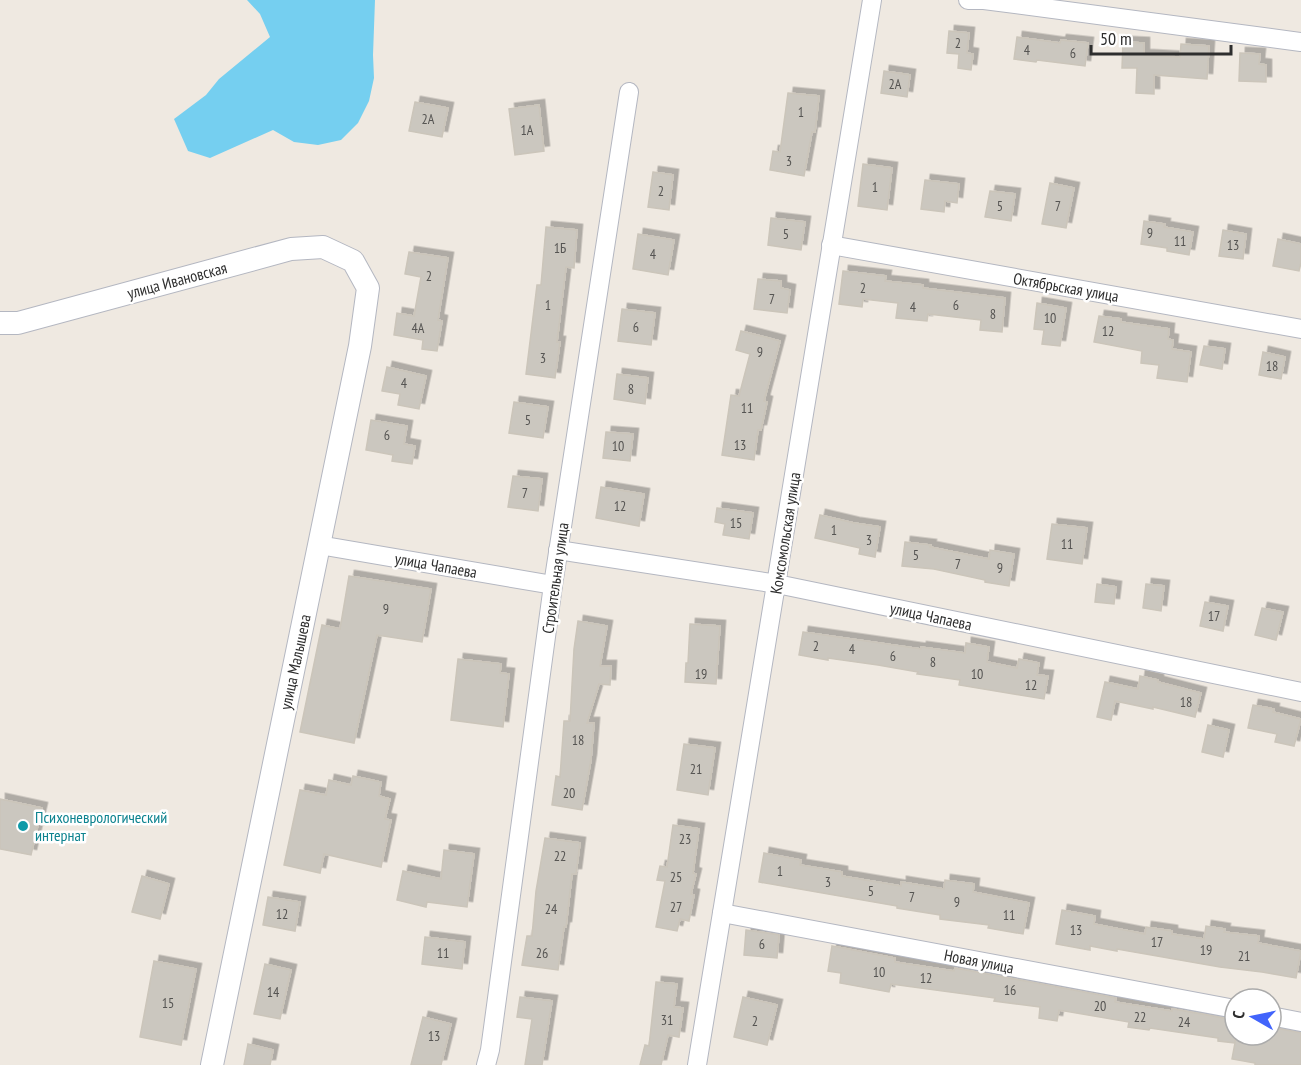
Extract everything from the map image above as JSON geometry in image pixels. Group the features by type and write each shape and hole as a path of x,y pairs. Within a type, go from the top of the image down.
{"street":[{"name":"Комсомольская улица","path":"697,1065 872,0"},
{"path":"968,0 984,0 1301,42"},
{"name":"Строительная улица","path":"486,1065 558,550 629,92"},
{"name":"Октябрьская улица","path":"831,244 1301,329"},
{"name":"улица Ивановская","path":"0,323 18,323 291,249 323,247 353,261"},
{"name":"улица Малышева","path":"212,1065 360,346 368,288 353,261"},
{"name":"улица Чапаева","path":"319,545 553,585"},
{"name":"улица Чапаева","path":"558,550 777,584 1301,692"},
{"name":"Новая улица","path":"722,913 1223,1007"},
{"path":"1283,1018 1301,1022"}],"water":[{"path":"247,0 375,0 374,78 369,101 358,123 341,140 318,145 294,142 273,130 210,158 188,151 174,119 206,95 219,79 270,37 260,14"}],"building":[{"path":"949,31 969,33 967,53 973,54 971,70 958,68 959,54 947,53"},
{"path":"1017,37 1060,43 1061,40 1088,43 1085,66 1014,59"},
{"path":"1123,42 1144,43 1144,55 1180,57 1181,44 1209,46 1207,79 1154,75 1154,94 1136,93 1137,68 1122,68"},
{"path":"1240,53 1260,54 1259,64 1266,65 1266,82 1239,81"},
{"path":"884,71 910,75 907,97 881,93"},
{"path":"788,93 819,96 815,132 812,132 804,176 770,170 773,151 780,152"},
{"path":"415,102 448,108 442,137 409,131"},
{"path":"539,105 544,151 515,155 509,109"},
{"path":"863,164 892,168 887,210 858,206"},
{"path":"653,172 673,175 669,210 648,207"},
{"path":"925,180 959,184 957,203 945,201 944,212 921,209"},
{"path":"1050,183 1074,188 1066,228 1042,224"},
{"path":"990,191 1015,194 1011,221 985,217"},
{"path":"771,218 805,222 801,250 768,245"},
{"path":"1144,221 1193,232 1189,255 1167,251 1167,248 1141,244"},
{"path":"546,227 577,230 574,268 566,267 555,378 526,374 537,285 541,285"},
{"path":"1223,230 1246,234 1243,259 1219,256"},
{"path":"638,234 674,240 668,275 633,269"},
{"path":"1278,239 1301,244 1299,271 1273,266"},
{"path":"409,252 448,258 438,320 442,321 437,351 422,349 423,340 394,335 397,313 414,316 421,277 405,274"},
{"path":"843,271 886,276 885,281 923,285 923,288 1005,298 1002,332 980,330 981,320 928,314 927,321 896,318 898,303 863,299 862,307 839,304"},
{"path":"758,279 781,281 781,288 790,290 787,313 754,309"},
{"path":"1037,303 1066,308 1060,346 1042,344 1044,330 1034,329"},
{"path":"622,309 655,313 651,345 618,341"},
{"path":"1099,316 1121,319 1121,322 1169,329 1168,339 1173,340 1172,349 1191,352 1187,382 1157,378 1159,365 1141,363 1142,351 1094,342"},
{"path":"741,331 780,341 764,401 767,402 761,430 758,430 754,460 722,455 731,395 739,396 750,354 736,350"},
{"path":"1204,346 1225,349 1222,369 1200,365"},
{"path":"1263,352 1285,357 1281,379 1259,375"},
{"path":"387,367 426,376 419,409 398,405 400,394 382,391"},
{"path":"617,374 648,378 645,404 614,399"},
{"path":"514,402 548,407 543,438 509,433"},
{"path":"371,420 407,426 404,444 415,446 412,464 392,461 393,455 366,450"},
{"path":"606,432 633,434 630,461 603,458"},
{"path":"513,476 542,479 538,511 508,507"},
{"path":"601,487 644,494 639,526 596,518"},
{"path":"717,508 753,513 749,539 723,535 725,524 715,522"},
{"path":"820,515 880,527 875,557 859,554 860,548 815,538"},
{"path":"1052,524 1087,528 1082,564 1047,559"},
{"path":"905,542 931,545 930,547 989,559 990,550 1014,554 1009,586 934,569 902,566"},
{"path":"349,576 431,589 422,642 377,635 354,743 300,732 322,625 340,629"},
{"path":"1097,584 1116,587 1114,604 1095,602"},
{"path":"1146,584 1164,586 1161,611 1143,608"},
{"path":"1205,602 1228,606 1223,631 1200,626"},
{"path":"1262,608 1283,612 1276,640 1255,635"},
{"path":"578,621 607,626 600,666 611,666 610,685 599,684 587,723 594,723 591,760 582,810 552,805 556,776 560,777 564,721 570,721"},
{"path":"690,624 720,626 716,684 685,682"},
{"path":"803,632 965,653 966,643 989,647 987,662 1017,668 1019,659 1039,663 1037,675 1048,676 1044,699 959,685 960,680 917,674 918,672 799,655"},
{"path":"458,659 501,664 500,673 509,674 503,727 451,720"},
{"path":"1140,676 1201,693 1195,717 1115,701 1111,720 1097,717 1105,682 1138,689"},
{"path":"1253,705 1274,709 1273,712 1301,719 1294,746 1275,742 1277,734 1248,728"},
{"path":"1208,725 1229,730 1223,757 1202,752"},
{"path":"684,744 715,748 708,795 677,790"},
{"path":"353,776 381,782 379,796 390,799 385,819 391,820 381,867 324,854 320,873 284,865 300,790 326,795 329,780 351,785"},
{"name":"Психоневрологический интернат","path":"0,799 42,808 31,855 0,849"},
{"path":"673,825 699,829 693,873 696,874 691,894 694,895 689,921 680,919 677,931 656,927 665,881 657,880 660,866 667,867"},
{"path":"545,838 580,843 576,874 572,874 558,970 522,965 527,936 532,936 536,891"},
{"path":"444,850 474,854 467,907 427,902 426,907 397,900 403,871 441,879"},
{"path":"764,853 801,860 800,865 842,872 842,876 901,886 901,882 944,889 945,880 974,884 973,892 1029,903 1023,934 988,928 989,925 940,919 940,915 897,908 897,906 759,882"},
{"path":"142,876 169,884 160,919 132,912"},
{"path":"268,897 300,902 295,931 263,925"},
{"path":"1062,910 1095,916 1094,924 1145,934 1146,927 1204,939 1206,926 1225,929 1224,932 1259,936 1258,943 1301,951 1296,978 1117,949 1117,951 1090,946 1090,950 1056,944"},
{"path":"746,930 779,935 777,958 744,955"},
{"path":"425,937 465,942 462,969 422,964"},
{"path":"832,946 895,958 895,962 954,971 955,968 1116,998 1115,1002 1223,1018 1223,1042 1218,1041 1218,1038 1128,1027 1129,1022 1059,1010 1057,1021 1039,1018 1040,1007 994,1001 995,998 891,984 889,992 840,983 841,973 828,971"},
{"path":"154,961 196,969 181,1045 140,1037"},
{"path":"265,964 291,970 280,1019 254,1014"},
{"path":"656,982 677,984 674,1007 683,1008 679,1037 668,1035 661,1065 640,1065 645,1045 649,1046"},
{"path":"520,997 552,1001 542,1065 525,1065 532,1019 517,1017"},
{"path":"743,997 777,1005 767,1045 734,1037"},
{"path":"423,1017 451,1024 441,1065 411,1065"},
{"path":"1283,1029 1301,1033 1301,1065 1255,1065 1255,1063 1232,1059 1234,1047 1283,1047"},
{"path":"248,1044 273,1050 270,1065 244,1065"}],"place":[{"name":"Психоневрологический интернат","path":"23,826"}]}
